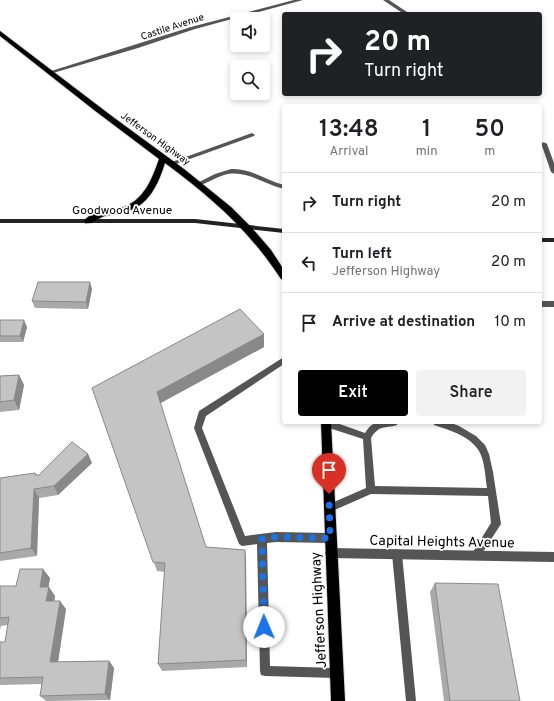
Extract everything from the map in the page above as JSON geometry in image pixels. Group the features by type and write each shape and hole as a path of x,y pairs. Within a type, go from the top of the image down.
{"main road":[{"name":"Jefferson Highway","path":"0,33 110,120 198,184 260,242 282,274"},
{"path":"88,221 102,214 123,210 135,205 148,194 155,184 163,158"},
{"name":"Jefferson Highway","path":"326,424 330,508 330,553 338,701"}],"street":[{"name":"Castile Avenue","path":"51,72 136,47 193,28 300,0"},
{"path":"386,0 403,12"},
{"path":"171,164 252,135"},
{"path":"542,144 544,144 554,172"},
{"path":"198,184 227,172 235,171 250,173 282,186"},
{"name":"Goodwood Avenue","path":"0,221 195,221 282,231"},
{"path":"542,240 554,240"},
{"path":"542,304 554,304"},
{"path":"282,361 202,414 198,428 242,541 276,537 330,538"},
{"path":"329,424 367,437"},
{"path":"371,490 367,437 374,427 379,424"},
{"path":"445,424 475,440 485,454 496,524 476,555"},
{"path":"330,508 371,490 491,492"},
{"path":"262,539 265,672 336,673"},
{"name":"Capital Heights Avenue","path":"330,553 554,557"},
{"path":"397,554 411,701"}],"building":[{"path":"38,282 90,282 86,302 32,301"},
{"path":"240,309 264,334 157,392 206,547 245,550 246,660 158,664 165,563 153,562 92,388"},
{"path":"0,320 24,320 20,336 0,336"},
{"path":"19,375 14,400 0,402 0,376"},
{"path":"72,442 88,454 54,486 34,489 31,548 0,553 0,478 35,473 35,475 39,475"},
{"path":"20,569 43,569 40,587 49,587 46,601 60,601 50,662 109,661 105,694 40,696 43,677 0,678 0,642 5,642 9,617 0,618 0,586 16,586"},
{"path":"435,583 498,584 520,701 450,701"}],"route":[{"path":"264,627 262,539 276,537 330,538 329,494"}]}
